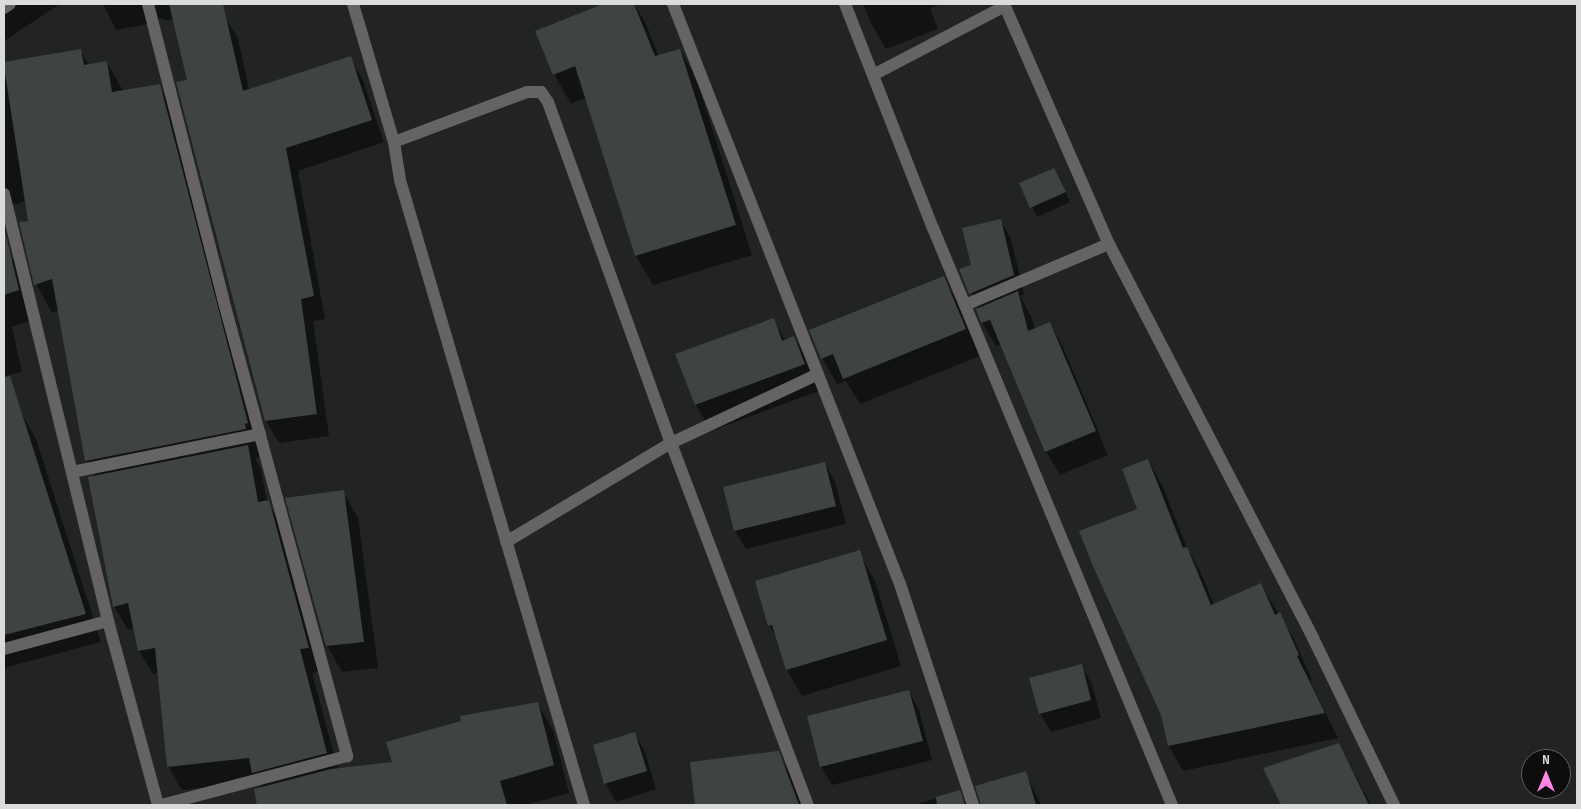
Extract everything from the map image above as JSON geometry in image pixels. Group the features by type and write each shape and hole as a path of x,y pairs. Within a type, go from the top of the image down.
{"street":[{"path":"4,8 10,4"},
{"path":"148,4 260,434 347,756 162,805"},
{"path":"353,4 394,142 400,180 584,805"},
{"path":"673,4 900,584 973,805"},
{"path":"845,4 965,305 1172,805"},
{"path":"873,75 1005,5 1109,244 1313,638 1394,805"},
{"path":"394,142 527,92 541,92 548,102 671,443 808,805"},
{"path":"4,194 108,620 158,805"},
{"path":"965,305 1109,244"},
{"path":"506,542 671,443 818,374"},
{"path":"72,472 260,434"},
{"path":"4,650 108,620"}],"building":[{"path":"169,4 223,4 243,91 351,56 372,120 286,148 314,296 301,299 317,414 265,421 176,82 187,80"},
{"path":"603,4 634,4 655,56 680,49 736,225 635,256 575,66 553,75 535,31"},
{"path":"81,49 84,65 107,61 112,92 160,84 248,423 245,424 246,429 85,461 52,279 34,285 19,222 28,221 4,67 4,62"},
{"path":"1054,168 1066,192 1030,208 1019,183"},
{"path":"1001,219 1014,275 969,294 959,269 971,265 962,228"},
{"path":"4,227 19,290 4,295"},
{"path":"944,276 966,329 843,379 833,354 821,359 809,330"},
{"path":"1018,291 1028,331 1050,322 1096,431 1045,452 990,320 981,323 976,309"},
{"path":"774,318 782,341 794,336 805,364 695,405 675,354"},
{"path":"10,376 86,614 4,635 4,377"},
{"path":"248,445 258,502 269,500 309,648 300,649 327,753 252,773 249,758 167,767 155,648 138,651 128,603 113,607 88,477"},
{"path":"1148,459 1183,548 1187,547 1211,605 1261,583 1275,615 1280,612 1299,655 1297,656 1325,713 1168,746 1161,715 1092,564 1079,531 1137,509 1122,469"},
{"path":"825,462 836,506 734,531 723,487"},
{"path":"344,490 364,642 326,646 285,498"},
{"path":"860,550 887,640 786,670 772,625 768,626 755,581"},
{"path":"1082,664 1091,700 1039,714 1029,678"},
{"path":"909,690 923,741 820,767 807,716"},
{"path":"538,702 554,765 500,781 507,805 257,805 254,789 331,769 392,762 386,742 461,721 460,716"},
{"path":"635,732 647,771 604,784 593,745"},
{"path":"1339,743 1369,805 1281,805 1263,768"},
{"path":"779,751 799,805 695,805 690,762"},
{"path":"1026,771 1036,805 981,805 975,786"},
{"path":"960,790 965,805 937,805 936,797"}]}
